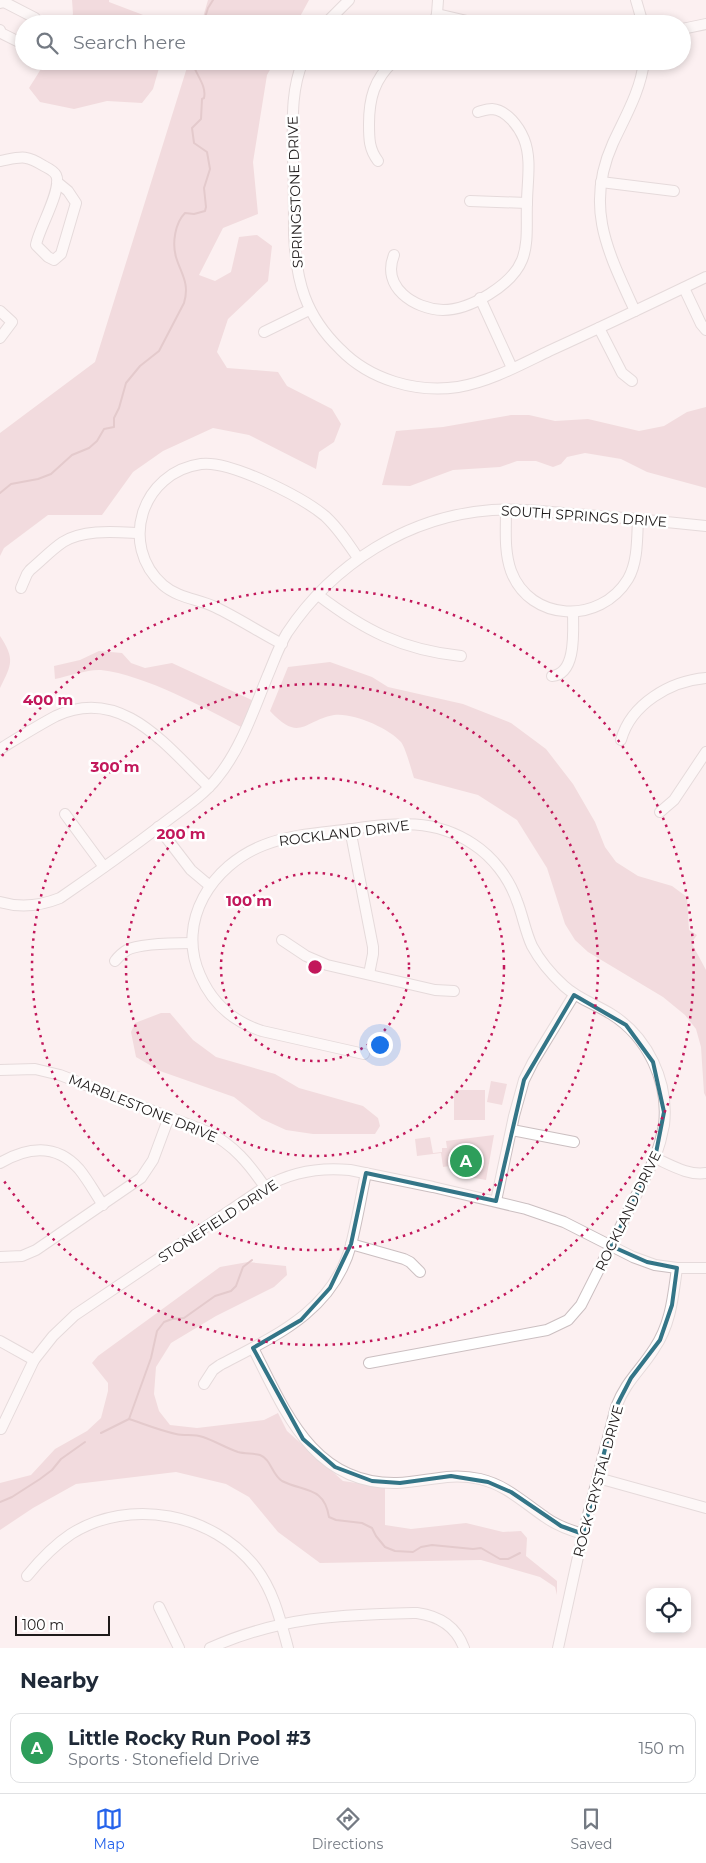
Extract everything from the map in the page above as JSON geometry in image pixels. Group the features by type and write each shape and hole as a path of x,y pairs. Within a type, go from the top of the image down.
{"street":[{"path":"333,15 349,0"},
{"path":"436,15 438,0"},
{"path":"636,0 640,15"},
{"path":"0,4 4,2 29,15"},
{"path":"691,27 706,24"},
{"path":"0,30 1,33 15,40"},
{"name":"SPRINGSTONE DRIVE","path":"300,70 296,85 293,110 295,250 300,283 310,310 326,334 344,353 371,372 399,383 426,388 459,387 484,380 706,277"},
{"path":"378,162 372,154 369,144 370,101 380,77 386,70"},
{"path":"635,310 603,236 600,208 602,182 612,146 640,82 642,70"},
{"path":"394,256 390,264 392,281 402,294 416,303 431,309 447,310 480,298 505,284 520,265 526,246 528,156 521,133 512,121 501,112 490,109 478,112"},
{"path":"0,161 26,157 33,159 57,176 48,218 36,239 36,245 48,258 54,260 61,254 76,203 68,191 57,182"},
{"path":"602,182 674,191"},
{"path":"470,201 527,203"},
{"path":"684,288 701,324 706,330"},
{"path":"480,298 512,368"},
{"path":"264,332 310,310"},
{"path":"0,311 12,322 0,338"},
{"path":"599,328 622,373 632,380"},
{"path":"282,644 215,607 180,595 163,584 155,576 146,562 139,533 141,516 145,505 162,481 187,467 203,464 215,464 238,470 303,501 324,516 337,528 358,558"},
{"path":"506,510 507,554 511,571 517,583 531,598 542,605 557,610 573,612 598,606 613,597 622,588 634,562 638,519"},
{"name":"SOUTH SPRINGS DRIVE","path":"0,902 24,906 54,901 80,885 209,787 223,771 237,746 287,634 318,595 358,558 393,538 430,522 470,513 506,510 638,519 706,526"},
{"path":"21,588 26,574 69,539 89,534 139,533"},
{"path":"318,595 353,621 388,639 418,648 461,656"},
{"path":"552,676 562,671 570,658 573,639 573,612"},
{"path":"621,740 632,717 644,704 659,693 677,684 706,678"},
{"path":"0,749 64,713 82,709 105,709 129,716 146,727 209,787"},
{"path":"660,812 674,800 706,752"},
{"path":"65,814 104,866"},
{"name":"ROCKLAND DRIVE","path":"364,1054 262,1031 236,1019 219,1004 206,986 196,965 192,943 196,917 210,886 218,876 234,861 263,845 286,838 350,829 398,824 421,824 450,832 476,846 494,862 509,882 518,901 532,945 540,960 556,979 574,995 610,1013 626,1025 641,1042 653,1062 662,1087 664,1112 661,1139 655,1158 582,1305 572,1316 558,1326 547,1330 369,1363"},
{"path":"158,827 192,870 210,886"},
{"path":"350,829 373,947 368,974"},
{"path":"282,940 297,951 317,961 435,990 454,991"},
{"path":"115,961 125,951 132,949 156,945 192,943"},
{"path":"496,1201 521,1090 529,1071 574,995"},
{"name":"MARBLESTONE DRIVE","path":"0,1070 24,1068 48,1072 208,1132 227,1143 246,1161 265,1187"},
{"path":"0,1257 22,1256 36,1250 135,1184 154,1160 169,1117"},
{"path":"512,1130 574,1142"},
{"path":"0,1163 18,1153 30,1150 45,1150 60,1155 78,1168 103,1205"},
{"path":"655,1158 688,1172 706,1173"},
{"name":"STONEFIELD DRIVE","path":"1,1429 34,1360 53,1336 75,1315 265,1187 289,1176 314,1170 340,1169 366,1173 496,1201 548,1216 646,1262 677,1268 706,1268"},
{"path":"204,1384 213,1370 289,1328 316,1306 330,1288 339,1274 351,1244 366,1173"},
{"path":"351,1244 404,1259 420,1272"},
{"name":"ROCK CRYSTAL DRIVE","path":"558,1648 582,1534 619,1398 631,1378 653,1351 665,1329 672,1305 677,1268"},
{"path":"0,1341 34,1360"},
{"path":"253,1348 296,1430 310,1447 335,1467 363,1479 392,1483 452,1476 480,1479 505,1488 545,1517 582,1534"},
{"path":"598,1478 706,1508"},
{"path":"27,1576 56,1545 71,1534 108,1518 149,1514 190,1521 209,1529 226,1540 242,1552 256,1569 268,1587 282,1624 288,1648"},
{"path":"159,1606 180,1648"},
{"path":"210,1648 248,1633 282,1624 334,1616 417,1612 434,1616 444,1622 456,1632 464,1648"}],"highlighted area":[{"path":"574,995 626,1025 653,1062 664,1112 655,1158 611,1246 647,1262 677,1268 672,1305 660,1340 631,1378 616,1407 583,1534 561,1526 511,1492 488,1482 451,1476 400,1483 372,1481 335,1467 303,1439 253,1348 301,1320 330,1288 351,1244 366,1173 496,1201 524,1080"}],"shaded area":[{"path":"72,0 109,0 109,2 143,15 72,15"},
{"path":"208,0 309,0 301,15 204,15"},
{"path":"40,70 158,70 153,89 142,103 107,101 74,109 40,102 29,88"},
{"path":"186,70 270,70 267,75 253,162 258,214 223,228 199,275 215,281 231,272 239,237 257,235 272,246 268,281 228,319 217,352 227,368 278,372 287,386 332,409 341,424 334,442 319,452 316,469 249,435 213,428 163,451 133,472 102,515 48,515 4,548 0,556 0,433 95,362"},
{"path":"706,407 706,488 647,472 621,459 585,453 567,457 561,464 553,467 536,461 517,461 500,467 453,470 410,486 382,485 396,431 443,427 511,415 529,415 555,421 588,419 639,431 664,426 687,412"},
{"path":"0,636 8,650 10,662 0,688"},
{"path":"99,651 122,653 131,663 145,668 172,663 256,702 245,729 155,685 118,673 96,670 55,679 54,666 80,660"},
{"path":"330,662 372,677 388,687 463,704 511,723 546,749 573,784 595,822 605,847 616,862 638,876 672,886 687,897 689,930 697,935 691,942 706,970 706,1097 704,1093 701,1047 696,1029 685,1015 663,997 588,952 575,940 565,924 547,868 517,820 478,795 414,778 407,754 401,742 388,731 370,722 350,716 334,715 295,728 280,721 270,711 288,667"},
{"path":"161,1013 170,1013 193,1040 216,1057 275,1074 299,1088 363,1106 378,1118 380,1126 375,1134 313,1134 286,1130 262,1119 234,1097 160,1071 136,1057 131,1032 135,1023"},
{"path":"491,1081 507,1084 502,1105 487,1102"},
{"path":"454,1090 485,1090 485,1120 454,1120"},
{"path":"494,1135 486,1180 457,1175 456,1165 443,1167 441,1153 417,1156 415,1139 430,1137 433,1153 442,1152 442,1148 447,1148 446,1141"},
{"path":"248,1262 286,1266 287,1275 274,1287 216,1316 171,1343 156,1367 154,1394 159,1411 170,1425 197,1428 264,1420 278,1413 287,1431 343,1481 385,1487 385,1525 411,1529 466,1523 503,1532 521,1531 527,1538 526,1556 557,1581 557,1595 555,1587 540,1577 481,1560 320,1563 278,1532 249,1497 226,1484 176,1472 76,1484 33,1508 0,1530 0,1483 31,1475 55,1449 87,1431 101,1418 108,1391 108,1383 92,1363 98,1356 220,1267"}],"waterway":[{"path":"206,15 213,0"},
{"path":"0,493 11,484 38,479 51,474 72,455 89,448 97,441 104,429 114,427 114,418 126,383 140,366 159,351 184,303 186,290 175,252 175,234 179,222 185,213 194,214 205,211 204,188 210,169 207,152 194,143 192,128 201,119 202,99 204,98 204,89 196,70"},
{"path":"101,1433 129,1419 151,1358 157,1331 164,1322 184,1318 215,1296 231,1291 236,1286 243,1267 252,1260"},
{"path":"129,1419 170,1433 203,1437 238,1452 260,1455 267,1460 282,1481 318,1495 323,1500 329,1517 336,1520 362,1523 372,1528 385,1547 395,1551 413,1552 421,1547 432,1545 481,1548 500,1559 508,1559 520,1553"},
{"path":"0,1502 12,1497 40,1479 52,1470 61,1459 85,1442"}],"place":[{"name":"Little Rocky Run Pool #3","path":"466,1161"}]}
